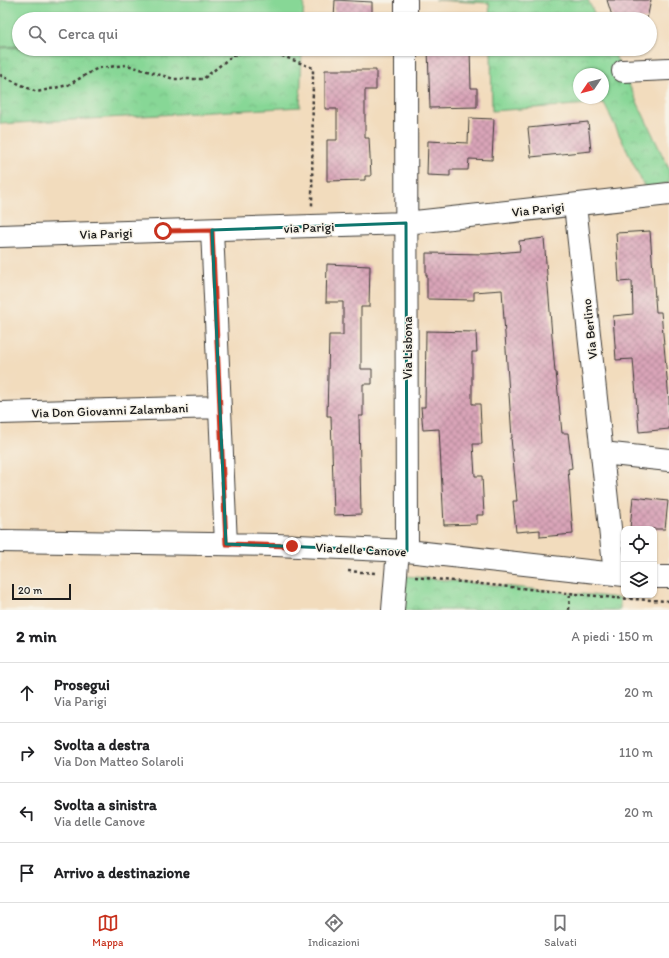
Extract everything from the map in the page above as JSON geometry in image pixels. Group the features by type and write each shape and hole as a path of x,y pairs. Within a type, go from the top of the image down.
{"street":[{"path":"406,0 406,12"},
{"name":"Via Lisbona","path":"393,610 396,575 403,551 406,56"},
{"path":"623,71 669,68"},
{"name":"Via Parigi","path":"406,223 669,194"},
{"name":"Via Berlino","path":"575,205 602,453 620,574"},
{"name":"via Parigi","path":"212,230 406,223"},
{"path":"212,230 226,544"},
{"name":"Via Parigi","path":"0,236 212,230"},
{"name":"Via Don Giovanni Zalambani","path":"0,414 220,407"},
{"path":"602,453 669,460"},
{"name":"Via delle Canove","path":"0,541 276,545 403,551 620,574"},
{"path":"657,577 669,578"}],"path":[{"path":"0,75 37,92 68,85 98,68 127,65 174,79 204,79 232,56"},
{"path":"282,56 314,68 312,226"},
{"path":"344,571 669,602"},
{"path":"569,610 570,593"}],"highlighted area":[{"path":"406,223 407,551 226,544 212,230"}],"green space":[{"path":"0,0 304,0 303,12 12,12 12,46 0,47"},
{"path":"435,0 588,0 594,12 490,12 489,3"},
{"path":"12,47 12,56 302,56 300,107 0,124 0,48"},
{"path":"491,56 615,56 669,169 669,183 645,188 604,104 609,104 609,68 573,68 573,104 590,104 492,111"},
{"path":"396,575 620,598 620,610 393,610"}],"building":[{"path":"335,0 372,2 372,12 334,12"},
{"path":"607,0 651,0 648,12 611,12"},
{"path":"428,56 470,56 471,88 477,88 477,107 430,108"},
{"path":"325,70 376,70 376,90 365,90 365,138 369,138 371,176 365,176 365,180 327,181 327,140 337,140 337,109 325,109"},
{"path":"469,118 494,119 492,160 469,159 468,170 450,170 450,176 427,175 428,141 468,143"},
{"path":"588,122 591,151 531,157 528,128"},
{"path":"650,231 656,312 661,312 669,400 669,429 639,432 633,359 616,360 613,316 633,314 632,281 619,282 616,233"},
{"path":"544,238 555,372 562,433 568,433 572,468 568,469 573,534 540,537 540,530 516,532 513,501 517,501 511,438 502,290 474,292 474,300 427,299 426,253 487,254 520,251 519,241"},
{"path":"327,264 370,266 369,307 361,307 361,369 372,369 372,384 363,384 363,416 359,416 361,514 334,515 331,416 327,416 329,335 343,335 343,302 326,302"},
{"path":"426,331 476,332 477,352 472,352 472,404 480,404 482,444 473,444 475,476 482,476 484,515 477,515 477,524 444,525 439,429 423,430 421,407 425,407"},
{"path":"633,497 668,501 665,529 657,529 657,526 630,526"}],"route":[{"path":"163,231 212,230 226,544 292,546"}]}
